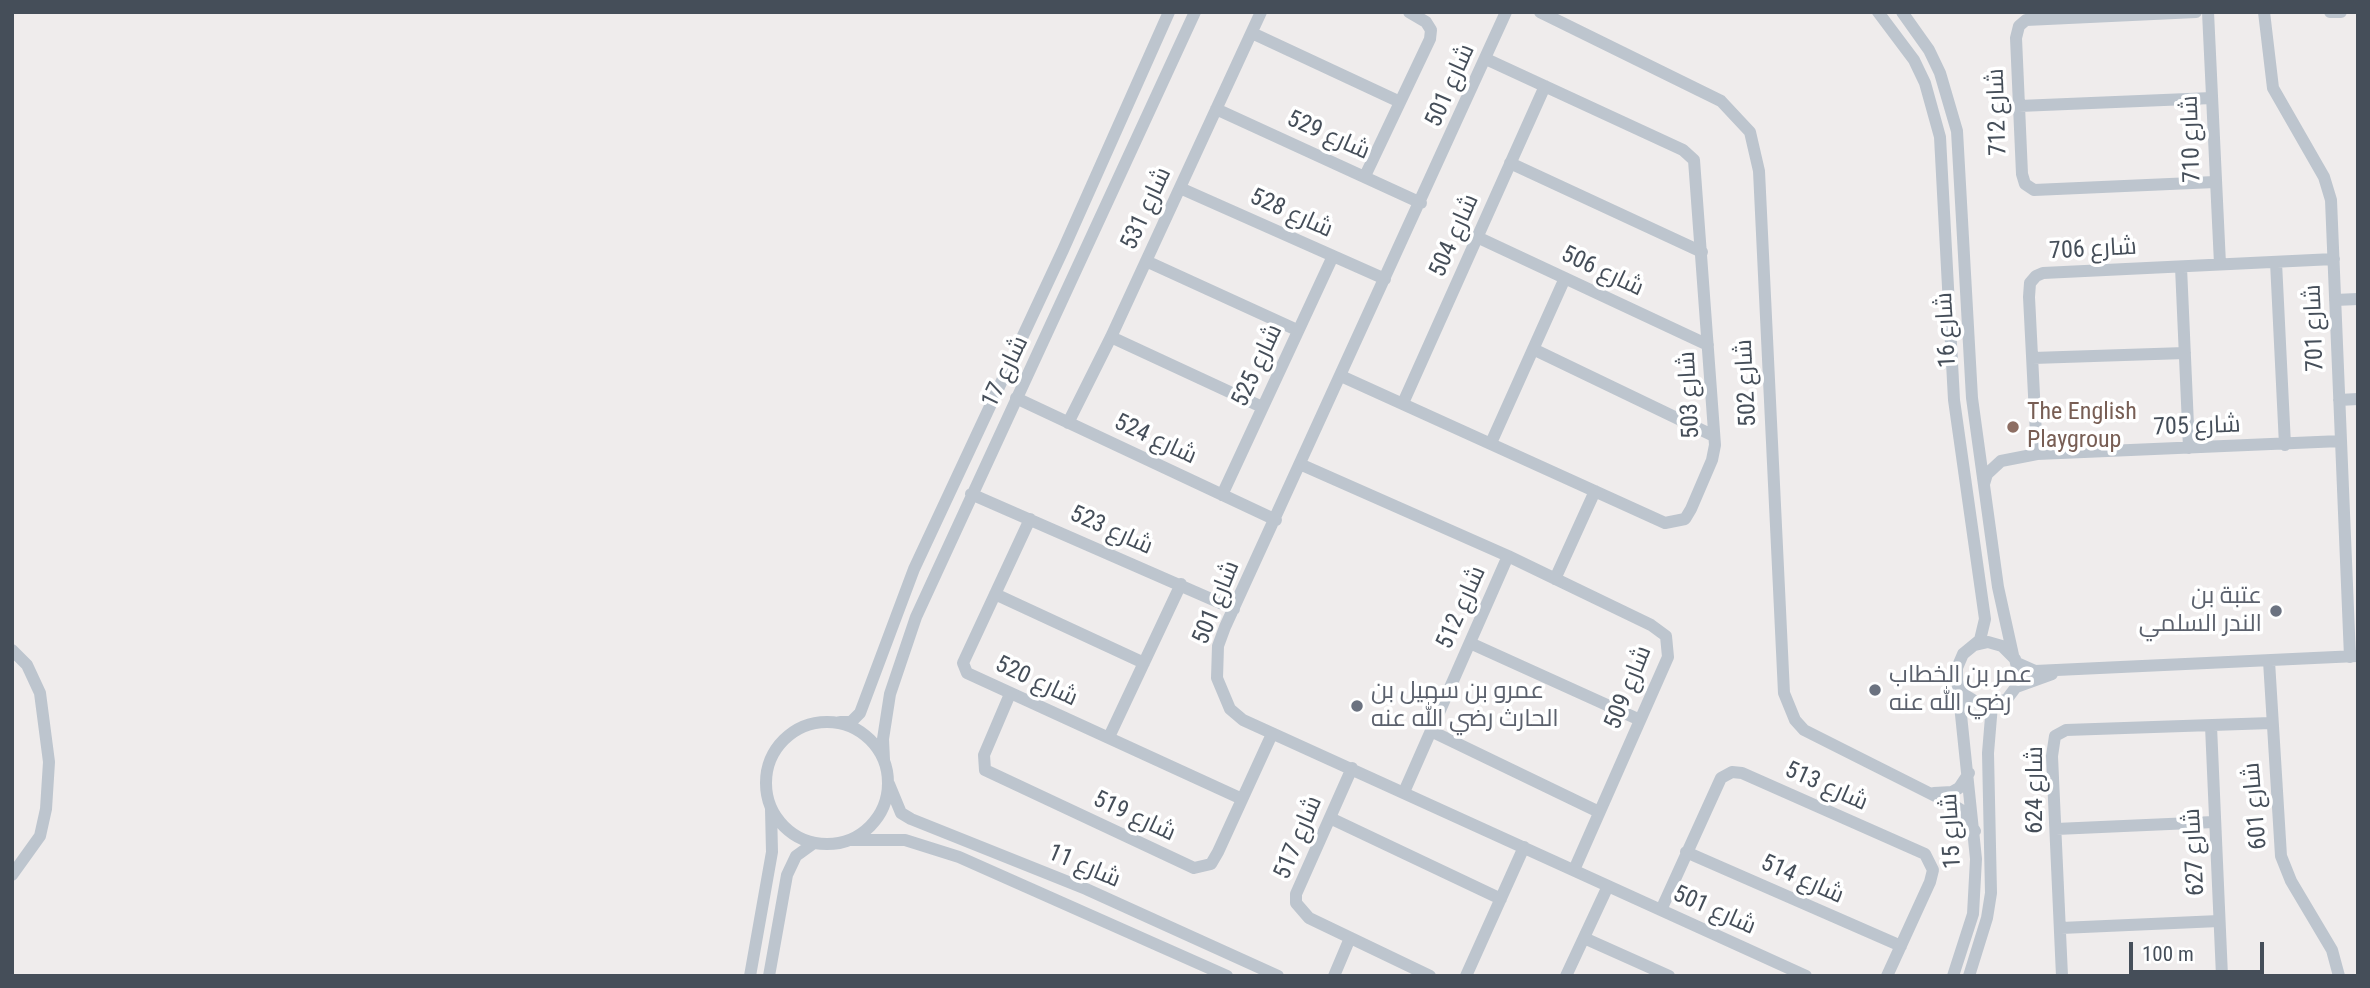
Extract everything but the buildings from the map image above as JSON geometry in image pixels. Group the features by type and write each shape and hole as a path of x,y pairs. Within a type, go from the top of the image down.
{"street":[{"name":"شارع 17","path":"840,722 851,722 860,713 914,569 1063,250 1169,12"},
{"name":"شارع 17","path":"884,760 885,721 900,660 971,494 1053,323 1195,12"},
{"name":"شارع 531","path":"1068,423 1111,337 1261,12"},
{"path":"1365,176 1430,39 1431,30 1426,22 1409,12"},
{"name":"شارع 501","path":"1506,12 1302,465 1234,609 1218,646 1217,678 1230,709 1243,720 1806,976"},
{"name":"شارع 502","path":"1540,12 1721,101 1750,132 1759,171 1784,693 1796,720 1804,730 1961,810 1975,831"},
{"name":"شارع 16","path":"1878,12 1900,40 1925,83 1940,137 1954,400 1985,619 1980,640 1975,645"},
{"name":"شارع 16","path":"1902,12 1929,50 1950,102 1957,131 1972,398 1998,587 2015,659"},
{"name":"شارع 712","path":"2196,12 2026,20 2020,26 2016,38 2022,174 2025,184 2034,190 2215,182"},
{"name":"شارع 710","path":"2208,12 2220,264"},
{"name":"شارع 701","path":"2264,12 2273,88 2329,189 2341,441 2353,593 2354,657"},
{"path":"2330,12 2341,12"},
{"path":"1252,33 1400,102"},
{"name":"شارع 503","path":"1341,376 1665,523 1685,519 1712,460 1714,436 1694,160 1684,150 1486,59"},
{"name":"شارع 504","path":"1403,403 1545,86"},
{"path":"2019,106 2211,98"},
{"name":"شارع 529","path":"1216,109 1421,203"},
{"path":"1510,163 1702,252"},
{"path":"1943,174 1951,188 1953,246 1960,252 1964,250"},
{"name":"شارع 528","path":"1180,188 1385,279"},
{"name":"شارع 506","path":"1477,237 1708,345"},
{"path":"1053,323 1052,314 1071,270 1071,257 1063,250"},
{"name":"شارع 525","path":"1222,495 1333,256"},
{"name":"شارع 706","path":"2037,454 2029,297 2030,283 2036,276 2043,273 2333,259"},
{"path":"1146,261 1297,330"},
{"path":"2276,262 2285,444"},
{"path":"2181,267 2189,448"},
{"path":"1491,443 1565,278"},
{"path":"2335,300 2358,299"},
{"path":"1949,324 1959,326 1961,331 1963,379 1972,398"},
{"path":"1111,337 1262,407"},
{"path":"1533,349 1714,436"},
{"path":"2033,358 2185,353"},
{"name":"شارع 524","path":"1016,398 1276,520"},
{"path":"2339,400 2358,399"},
{"path":"1976,434 1982,447 1990,453 2013,458"},
{"name":"شارع 705","path":"1983,488 1993,466 2013,458 2037,454 2341,441"},
{"name":"شارع 509","path":"1302,465 1508,556 1651,625 1666,636 1668,657 1574,870"},
{"path":"1555,579 1595,491"},
{"name":"شارع 523","path":"971,494 1234,609"},
{"name":"شارع 520","path":"1030,519 963,663 964,668 1010,694 1242,799"},
{"name":"شارع 512","path":"1404,792 1508,556"},
{"path":"1109,737 1181,584"},
{"path":"995,594 1144,663"},
{"path":"1470,642 1640,720"},
{"path":"2058,671 2016,687 2007,699 1993,705 1978,703 1965,695 1957,682 1957,667 1963,654 1975,645 1988,642 2002,646 2015,659 2035,671 2354,657"},
{"path":"12,650 27,666 40,693 49,762 46,809 40,836 12,875"},
{"path":"2015,659 2016,687"},
{"name":"شارع 601","path":"2269,661 2271,723 2284,869 2323,933 2339,976"},
{"name":"شارع 15","path":"1953,976 1973,914 1975,831 1957,682"},
{"name":"شارع 519","path":"1010,694 984,755 985,770 1194,868 1210,864 1272,734"},
{"name":"شارع 15","path":"1969,976 1987,918 1991,892 1988,753 1993,705"},
{"path":"750,976 772,852 770,805 766,787 768,768 781,743 803,726 821,721 840,722 859,730 874,743 884,760 889,784 886,802 878,818 866,831 850,840 833,844 814,843 788,829 770,805"},
{"name":"شارع 624","path":"2062,976 2052,756 2053,741 2059,733 2271,723"},
{"name":"شارع 627","path":"2211,726 2222,976"},
{"path":"1431,731 1599,812"},
{"name":"شارع 517","path":"1352,768 1296,894 1296,903 1309,918 1430,976"},
{"name":"شارع 513","path":"1661,909 1721,778 1732,772 1754,778 1925,854 1933,870 1930,881 1887,976"},
{"path":"1930,793 1952,792 1959,788 1969,773"},
{"name":"شارع 11","path":"889,784 901,813 911,819 1086,890 1278,976"},
{"path":"1330,818 1501,899"},
{"path":"2056,829 2214,822"},
{"name":"شارع 11","path":"850,840 905,840 959,857 1227,976"},
{"path":"769,976 787,875 796,856 814,843"},
{"path":"1466,976 1524,847"},
{"name":"شارع 514","path":"1686,852 1901,946"},
{"path":"1566,976 1608,886"},
{"path":"2060,928 2219,921"},
{"path":"1334,976 1350,938"},
{"path":"1584,938 1669,976"}],"place":[{"name":"The English Playgroup","path":"2013,427"},
{"name":"عتبة بن الندر السلمي","path":"2276,611"},
{"name":"عمر بن الخطاب رضي الله عنه","path":"1875,690"},
{"name":"عمرو بن سهيل بن الحارث رضي الله عنه","path":"1357,706"}]}
